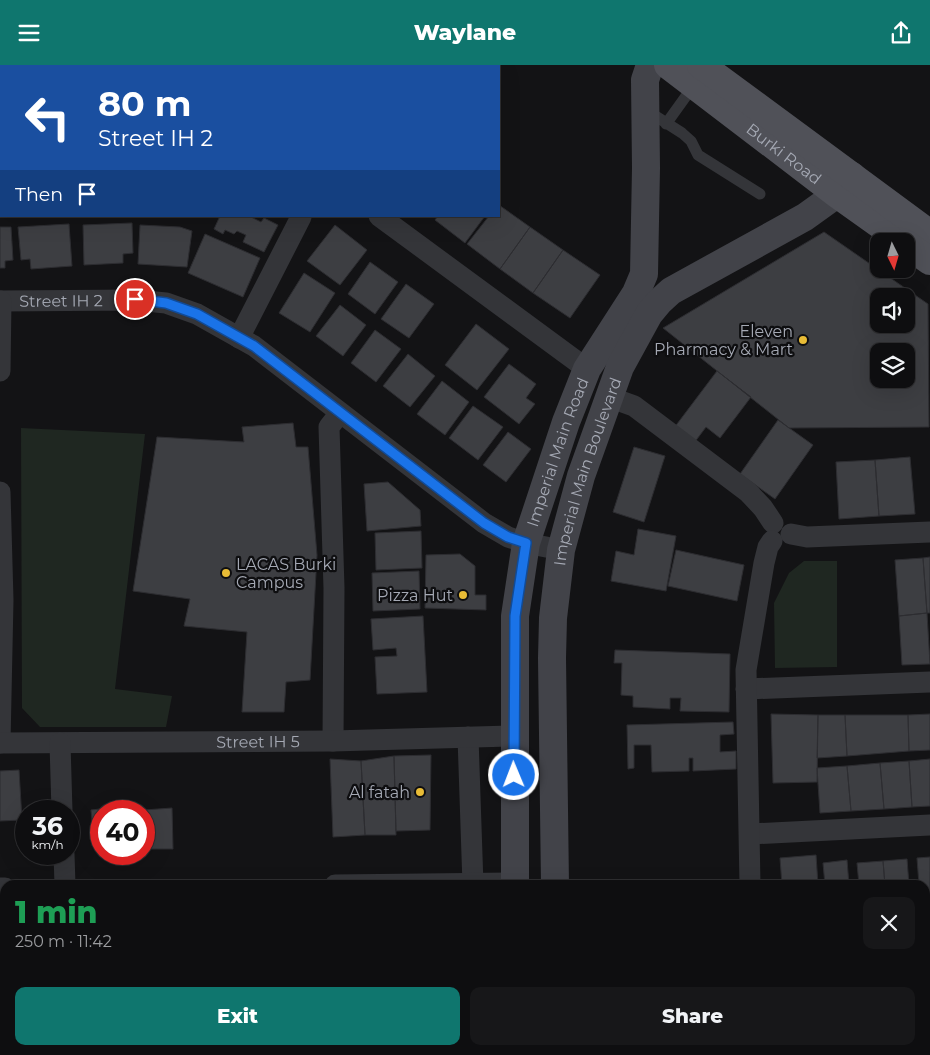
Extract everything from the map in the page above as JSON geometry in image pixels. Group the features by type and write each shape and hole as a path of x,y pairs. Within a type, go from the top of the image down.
{"main road":[{"name":"Burki Road","path":"668,65 698,75 845,185 930,234"},
{"name":"Burki Road","path":"845,185 895,233"},
{"path":"915,250 930,261"}],"street":[{"name":"Imperial Main Road","path":"515,880 515,616 526,543 566,422 591,363 636,293 644,274 656,117 646,80 650,65"},
{"name":"Imperial Main Boulevard","path":"555,880 552,658 553,618 561,550 581,476 620,367 649,314 671,291 805,217 845,185"},
{"path":"240,338 300,217"},
{"path":"380,217 591,363 620,367"},
{"name":"Street IH 2","path":"0,301 135,299 166,303 197,314 254,346 484,523 508,537 526,543 561,550"},
{"path":"0,301 0,371"},
{"path":"609,397 634,406 748,492 763,508 779,533 807,537 930,532"},
{"path":"333,741 334,588 329,427 340,413"},
{"path":"0,492 0,743"},
{"path":"750,880 746,670 764,563 768,547 779,533"},
{"path":"746,689 930,682"},
{"name":"Street IH 5","path":"0,743 333,741 514,736"},
{"path":"468,737 473,880"},
{"path":"60,743 62,800"},
{"path":"750,834 930,825"},
{"path":"64,865 65,880"}],"lane":[{"path":"698,75 656,117 682,133 691,141 698,155 760,193"}],"shaded area":[{"path":"21,428 145,434 115,689 172,696 166,727 40,727 22,708"},
{"path":"804,561 837,561 837,667 775,668 774,603 789,573"}],"building":[{"path":"500,206 530,227 500,269 467,244 488,217 500,217"},
{"path":"220,217 251,217 261,222 264,218 278,225 264,252 243,242 246,235 237,231 234,234 225,230 223,234 214,229"},
{"path":"437,217 484,217 465,243 435,220"},
{"path":"132,223 133,253 123,254 123,263 84,265 83,225"},
{"path":"69,224 72,266 31,269 30,259 21,260 18,227"},
{"path":"140,225 180,227 192,231 187,267 138,264"},
{"path":"335,225 367,250 340,285 307,261"},
{"path":"0,227 11,227 13,260 5,261 5,268 0,268"},
{"path":"530,227 563,250 533,293 500,269"},
{"name":"Eleven Pharmacy & Mart","path":"824,232 870,264 870,278 890,278 905,288 870,288 870,333 915,333 915,295 928,304 929,427 789,428 663,328"},
{"path":"205,234 260,258 243,297 188,273"},
{"path":"563,250 600,275 570,318 533,293"},
{"path":"370,262 398,282 375,314 348,294"},
{"path":"304,273 335,293 310,332 279,313"},
{"path":"406,284 434,304 409,338 381,319"},
{"path":"340,305 366,325 343,356 316,336"},
{"path":"476,324 509,349 477,390 445,365"},
{"path":"375,330 401,349 376,382 351,363"},
{"path":"408,354 435,376 410,407 383,386"},
{"path":"509,364 536,384 526,398 535,404 519,424 484,397"},
{"path":"717,371 751,397 720,438 706,427 694,443 674,428"},
{"path":"442,381 469,402 445,435 417,414"},
{"path":"473,406 503,427 478,460 449,438"},
{"path":"778,420 813,445 775,499 740,474"},
{"name":"LACAS Burki Campus","path":"293,423 296,447 308,447 317,555 310,680 286,682 284,712 242,712 247,632 184,626 190,599 133,591 157,437 244,442 242,427"},
{"path":"508,432 531,449 506,482 483,465"},
{"path":"634,447 665,456 644,522 613,512"},
{"path":"910,457 915,514 879,516 875,460"},
{"path":"875,460 879,516 839,519 836,462"},
{"path":"388,482 420,510 421,526 367,531 364,484"},
{"path":"638,529 676,536 666,591 611,581 616,551 634,555"},
{"path":"421,531 422,568 376,570 375,533"},
{"path":"676,550 744,565 737,601 668,586"},
{"path":"460,554 475,566 475,595 486,595 486,610 425,608 426,555"},
{"path":"930,557 930,613 927,613 923,558"},
{"path":"923,558 927,613 899,616 895,560"},
{"path":"419,571 420,609 373,611 372,573"},
{"path":"927,613 930,664 902,665 899,616"},
{"path":"423,616 427,692 377,694 375,657 397,656 396,648 373,650 371,619"},
{"path":"615,650 730,654 729,712 680,711 681,698 670,698 670,709 633,707 633,696 621,695 622,663 614,663"},
{"path":"771,714 818,715 817,782 773,783"},
{"path":"930,714 930,750 909,751 908,715"},
{"path":"818,715 845,715 847,756 817,758"},
{"path":"845,715 908,715 909,751 847,756"},
{"path":"733,722 734,734 720,735 720,752 736,751 736,769 693,771 693,758 689,758 689,771 652,772 651,745 634,745 634,768 628,769 627,725"},
{"path":"431,755 430,830 396,831 394,756"},
{"path":"394,756 396,835 365,835 361,761"},
{"path":"330,759 361,761 365,835 333,837"},
{"path":"930,759 930,806 912,807 909,761"},
{"path":"909,761 912,807 884,809 880,763"},
{"path":"880,763 884,809 851,811 847,766"},
{"path":"847,766 851,811 820,813 817,768"},
{"path":"19,770 21,800 15,800 15,820 0,821 0,771"},
{"path":"172,808 173,849 155,849 155,809"},
{"path":"816,855 818,880 782,880 780,858"},
{"path":"930,857 930,880 919,880 917,858"},
{"path":"907,859 909,880 885,880 883,861"},
{"path":"847,860 849,880 825,880 823,863"},
{"path":"883,861 885,880 859,880 857,863"}],"place":[{"name":"Eleven Pharmacy & Mart","path":"803,340"},
{"name":"LACAS Burki Campus","path":"226,573"},
{"name":"Pizza Hut","path":"463,595"},
{"name":"Al fatah","path":"420,792"}],"route":[{"path":"135,299 166,303 197,314 254,346 484,523 508,537 526,543 515,616 514,775"}]}
